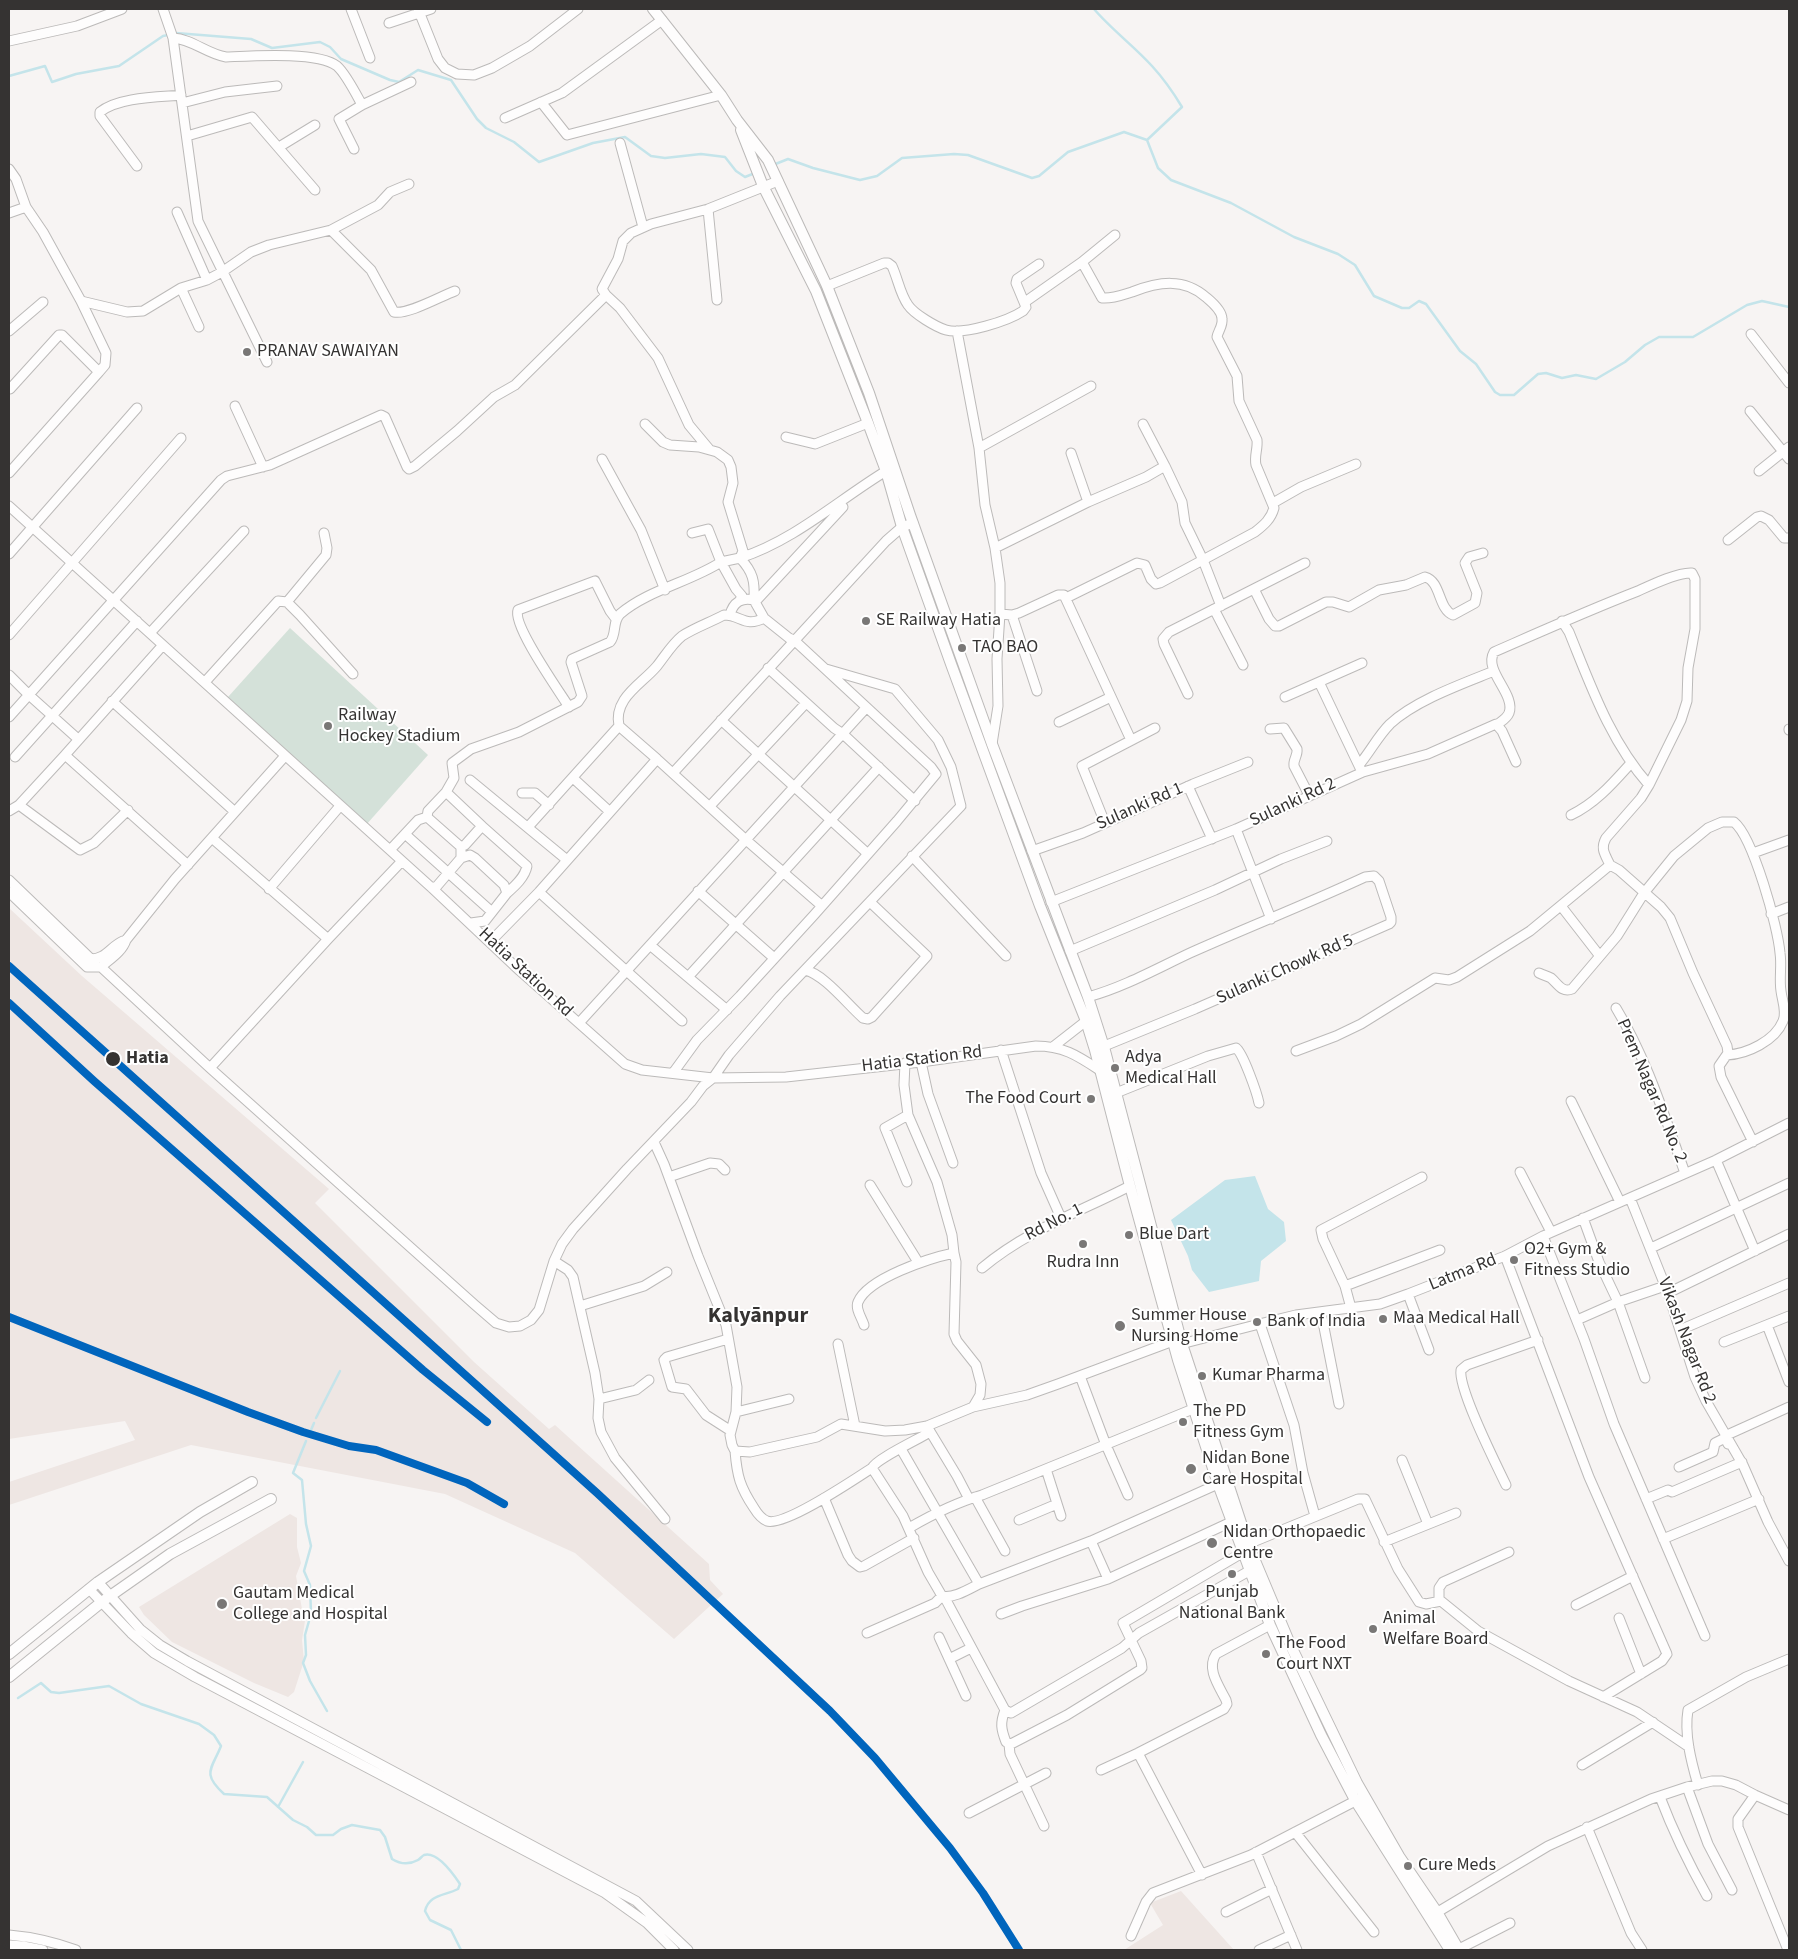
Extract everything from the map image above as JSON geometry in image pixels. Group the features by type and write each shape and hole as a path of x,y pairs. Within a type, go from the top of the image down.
{"main road":[{"path":"654,9 721,95 737,120 768,160 827,286 869,393 992,744 1088,997 1091,1019"},
{"path":"737,120 762,183 816,291 868,422 886,471 902,527 1027,872 1091,1019 1106,1070 1193,1409 1231,1522 1245,1549 1249,1571 1260,1585 1270,1625 1321,1735 1456,1950"},
{"path":"1112,1094 1130,1186 1177,1344 1245,1549 1360,1798"},
{"path":"9,1654 98,1582 200,1512 252,1482"},
{"path":"9,1677 102,1602 170,1554 271,1499"}],"street":[{"path":"9,41 77,26 122,9"},
{"path":"162,9 169,22 173,38 197,216 266,362"},
{"path":"351,9 370,58"},
{"path":"389,23 419,10 431,9"},
{"path":"419,10 438,59 446,68 457,74 474,75 492,68 530,46 578,9"},
{"path":"505,118 562,93 662,20"},
{"path":"173,38 184,40 216,55 226,57 297,56 331,62 341,71 362,105"},
{"path":"354,149 339,119 362,105 411,82"},
{"path":"137,166 100,116 100,112 105,108 130,101 182,99 277,86"},
{"path":"541,102 567,135 721,95"},
{"path":"187,136 252,117 315,190"},
{"path":"279,147 315,125"},
{"path":"620,143 643,227"},
{"path":"9,169 16,180 26,207 43,232 81,300 106,353 105,365 9,473"},
{"path":"710,450 688,425 658,358 620,308 602,289 616,264 623,241 631,233 643,227 708,209 762,183 778,180"},
{"path":"81,300 127,312 136,313 143,311 181,288 207,280 222,272 251,252 269,245 331,230 378,205 390,192 409,184"},
{"path":"9,213 26,207"},
{"path":"708,209 717,300"},
{"path":"177,212 207,280"},
{"path":"331,230 371,270 394,312 399,313 414,308 455,290"},
{"path":"1025,302 1082,262 1115,235"},
{"path":"1066,598 1137,563 1145,565 1156,584 1255,532 1265,524 1272,514 1273,504 1256,465 1257,440 1239,400 1237,376 1217,337 1222,323 1221,313 1202,293 1192,288 1168,282 1154,284 1114,298 1102,298 1082,262"},
{"path":"827,286 888,263 892,266 905,300 912,311 946,330 957,331 984,326 1019,314 1026,307 1016,283 1017,280 1039,264"},
{"path":"181,288 199,327"},
{"path":"9,717 220,480 227,476 263,467 381,415 385,417 407,468 411,468 447,441 494,396 511,388 606,295"},
{"path":"9,331 43,302"},
{"path":"957,331 979,448 985,505 995,548 1000,584 997,651 998,706 992,744"},
{"path":"1751,334 1789,383"},
{"path":"9,388 59,335 98,372"},
{"path":"979,448 1091,386"},
{"path":"235,406 263,467"},
{"path":"9,554 137,408"},
{"path":"1750,411 1786,449 1789,459"},
{"path":"786,437 815,444 868,422"},
{"path":"645,424 664,442 670,445 699,447 723,455 731,467 733,483 728,502 742,545 743,551 740,558"},
{"path":"1142,424 1182,502 1185,523 1203,560 1218,608 1243,665"},
{"path":"9,635 181,438"},
{"path":"1759,471 1786,449"},
{"path":"1071,453 1088,502"},
{"path":"602,459 641,530 665,590"},
{"path":"1273,504 1301,487 1356,464"},
{"path":"995,548 1088,502 1146,477 1165,466"},
{"path":"616,619 638,602 721,562 762,551 791,535 886,471"},
{"name":"Hatia Station Rd","path":"9,506 625,1064 642,1070 714,1078 786,1077 922,1062 1001,1050 1054,1046"},
{"path":"755,601 843,507"},
{"path":"1728,540 1757,517 1761,516 1769,520 1784,538 1789,538"},
{"path":"673,773 886,541 902,527 913,523"},
{"path":"692,533 708,528 721,562 742,596 730,615"},
{"path":"150,633 244,531"},
{"path":"287,602 326,555 327,548 324,533"},
{"path":"1254,589 1269,619 1275,626 1326,602 1349,607 1379,590 1406,586 1425,577 1431,580 1449,614 1453,615 1475,603 1477,593 1465,563 1469,557 1483,553"},
{"path":"673,1073 686,1053 822,906 915,801 936,774 932,767 826,669 794,640 788,638 764,618 755,601 754,581 750,568 740,558"},
{"path":"1188,694 1163,639 1169,632 1305,563"},
{"path":"1516,762 1498,724 1510,710 1508,700 1494,671 1492,657 1494,652 1562,622 1691,572 1694,576 1695,629 1688,668 1686,701 1681,720 1649,785 1641,798 1606,838 1603,844 1603,851 1610,865 1619,870 1661,907 1670,918 1693,973 1728,1046 1727,1055 1720,1064 1721,1077 1753,1142"},
{"path":"427,817 428,811 446,792 454,778 452,763 466,752 519,732 569,707 578,702 582,696 571,662 572,659 610,642 614,637 616,619 595,581 518,610 517,617 528,641 569,707"},
{"path":"1000,614 1012,615 1058,595 1064,595 1131,740"},
{"path":"740,600 746,598 755,601"},
{"path":"205,682 278,601 287,602 353,674"},
{"path":"528,827 620,726 620,711 623,701 683,636 724,615 730,615 743,622 750,623 764,618"},
{"path":"1012,615 1037,691"},
{"path":"15,757 137,621"},
{"path":"1562,622 1605,719 1631,763 1649,785"},
{"path":"9,811 19,805 163,645"},
{"path":"1285,697 1362,663"},
{"path":"768,668 915,801"},
{"path":"101,967 210,1068 496,1323 508,1327 520,1326 531,1320 539,1310 554,1261 562,1244 573,1229 691,1102 703,1086 714,1078 729,1055 780,996 961,806 946,752 895,689 826,669"},
{"path":"1361,768 1385,730 1398,718 1436,696 1494,671"},
{"path":"9,675 78,739"},
{"path":"1320,682 1361,768"},
{"path":"1059,722 1111,698"},
{"path":"112,701 235,812"},
{"path":"710,806 806,703"},
{"path":"579,1023 866,708"},
{"path":"721,720 868,854"},
{"name":"Sulanki Rd 2","path":"1051,902 1236,829 1361,768 1421,756 1498,724"},
{"path":"620,726 822,906"},
{"path":"1105,823 1082,766 1155,728"},
{"path":"1270,729 1284,728 1297,749 1298,753 1294,766 1309,795"},
{"path":"65,755 188,865"},
{"path":"9,892 87,967 101,967 124,945 126,940 188,865 285,756"},
{"path":"490,942 539,892 657,759"},
{"name":"Sulanki Rd 1","path":"1032,851 1083,833 1188,786 1248,762"},
{"path":"1571,814 1587,806 1608,789 1631,763"},
{"path":"688,977 879,767"},
{"path":"573,778 609,811"},
{"path":"470,780 567,860"},
{"path":"1188,786 1212,839"},
{"path":"446,792 527,866 526,871 485,921 471,923"},
{"path":"522,793 535,793 549,805"},
{"path":"19,805 80,850 94,843 128,810"},
{"path":"269,889 340,806"},
{"path":"390,850 418,820 427,817"},
{"path":"427,817 461,847 461,858"},
{"path":"1539,973 1547,976 1568,991 1575,987 1599,955 1617,936 1644,893 1674,856 1701,834 1722,822 1730,820 1738,825 1752,853 1767,893 1780,951 1779,975 1784,1021 1761,1044 1742,1053 1727,1055"},
{"path":"461,847 482,826"},
{"path":"1088,997 1111,991 1187,954 1271,920 1236,829"},
{"path":"405,834 492,912"},
{"path":"212,838 328,939"},
{"path":"1752,853 1789,840"},
{"path":"1070,951 1327,841"},
{"path":"432,888 437,886 461,858 470,855 476,858 504,885 507,893"},
{"path":"912,856 1006,956"},
{"path":"210,1068 402,861"},
{"path":"1296,1051 1361,1024 1435,978 1449,980 1457,978 1514,942 1610,865"},
{"name":"Sulanki Chowk Rd 5","path":"1100,1048 1308,960 1391,922 1385,896 1377,878 1370,876 1271,920"},
{"path":"9,880 91,959 98,959 120,942 126,940"},
{"path":"698,891 774,958"},
{"path":"539,892 682,1021"},
{"path":"805,970 813,972 863,1018 868,1019 872,1017 899,989 927,956 870,902"},
{"path":"1561,906 1599,955"},
{"path":"1771,914 1789,907"},
{"path":"650,945 727,1010"},
{"name":"Prem Nagar Rd No. 2","path":"1616,1008 1638,1051 1667,1122 1685,1173"},
{"path":"1054,1046 1091,1019"},
{"path":"1054,1046 1106,1070"},
{"path":"1112,1094 1226,1050 1236,1048 1240,1051 1259,1103"},
{"path":"1001,1050 1041,1173 1061,1218"},
{"path":"922,1062 928,1094 953,1163"},
{"path":"905,1063 904,1085 908,1115 937,1182 952,1235 956,1262 954,1334 957,1342 973,1359 980,1378 980,1395 973,1407"},
{"path":"1571,1101 1620,1202"},
{"path":"907,1182 885,1128 908,1115"},
{"name":"Latma Rd","path":"928,1429 973,1407 1027,1395 1177,1344 1296,1315 1380,1304 1505,1256 1547,1234 1716,1160 1789,1123"},
{"path":"654,1142 722,1313 737,1387 736,1412 731,1431 738,1480 742,1491 757,1513 766,1521 780,1520 824,1498 901,1449 928,1429"},
{"path":"1716,1160 1755,1251"},
{"path":"669,1176 710,1163 719,1164 726,1170"},
{"path":"1520,1172 1547,1234 1614,1424 1705,1636"},
{"path":"1351,1308 1321,1230 1422,1177"},
{"path":"1651,1248 1789,1183"},
{"path":"870,1186 918,1262"},
{"name":"Rd No. 1","path":"982,1268 1025,1236 1130,1186"},
{"name":"Vikash Nagar Rd 2","path":"1630,1198 1651,1248 1695,1377 1706,1401 1742,1462 1768,1522 1789,1561"},
{"path":"1583,1218 1599,1262 1618,1302 1645,1378"},
{"path":"1577,1320 1618,1302 1666,1290 1789,1234"},
{"path":"1344,1286 1440,1250"},
{"path":"864,1324 857,1308 858,1302 870,1288 918,1262 954,1253"},
{"path":"1505,1256 1589,1477 1667,1654 1662,1662 1603,1697"},
{"path":"554,1261 568,1270 573,1277 599,1399 598,1418 607,1446 649,1502 665,1519"},
{"path":"580,1306 635,1289 667,1272"},
{"path":"1680,1330 1789,1283"},
{"path":"1408,1294 1429,1350"},
{"path":"1321,1312 1339,1404"},
{"path":"1724,1342 1789,1316"},
{"path":"1260,1324 1294,1425 1303,1473 1315,1516"},
{"path":"1767,1325 1789,1382"},
{"path":"728,1339 667,1357 664,1360 672,1387 686,1389 706,1415 731,1431"},
{"path":"1506,1485 1471,1406 1461,1378 1461,1370 1467,1365 1538,1340"},
{"path":"838,1344 855,1426"},
{"path":"1080,1376 1128,1496"},
{"path":"599,1399 636,1390 649,1380"},
{"path":"736,1412 789,1399"},
{"path":"908,1528 938,1511 1046,1470 1193,1409"},
{"path":"1679,1467 1713,1452 1715,1443 1725,1438 1728,1444 1729,1439 1788,1409"},
{"path":"735,1451 750,1452 817,1437 842,1424 873,1430 928,1429"},
{"path":"928,1429 1005,1551"},
{"path":"901,1449 979,1584"},
{"path":"1402,1460 1428,1524"},
{"path":"1646,1499 1668,1490 1672,1492 1742,1462"},
{"path":"872,1468 914,1538 928,1572 944,1597 1005,1710 1010,1713 1122,1648 1139,1633 1249,1571"},
{"path":"1046,1470 1061,1516"},
{"path":"867,1633 935,1603 944,1597 1091,1541 1218,1484"},
{"path":"824,1498 848,1555 860,1567 914,1538"},
{"path":"1009,1744 1059,1720 1142,1668 1142,1662 1124,1626 1125,1622 1245,1549 1315,1516 1358,1499 1365,1499 1384,1542 1406,1584 1419,1602 1426,1604 1439,1601 1446,1604 1478,1631 1532,1662 1637,1712 1689,1747"},
{"path":"1663,1539 1759,1499"},
{"path":"1019,1520 1057,1504"},
{"path":"1384,1542 1456,1513"},
{"path":"1001,1614 1108,1579 1231,1522"},
{"path":"1091,1541 1108,1579"},
{"path":"1439,1601 1439,1588 1443,1582 1510,1552"},
{"path":"1576,1605 1633,1576"},
{"path":"98,1582 140,1629 160,1645 636,1901 688,1950"},
{"path":"89,1589 154,1653 195,1677 604,1893 647,1923 674,1950"},
{"path":"1619,1618 1641,1674"},
{"path":"1101,1770 1226,1707 1226,1700 1211,1669 1212,1659 1216,1654 1270,1625"},
{"path":"939,1637 966,1696"},
{"path":"949,1659 971,1648"},
{"path":"1698,1784 1691,1762 1686,1721 1688,1710 1746,1677 1789,1659"},
{"path":"1005,1710 1000,1725 1002,1734 1009,1744 1010,1754 1044,1826"},
{"path":"1582,1765 1652,1722"},
{"path":"1138,1753 1202,1875"},
{"path":"969,1813 1046,1773"},
{"path":"1433,1915 1548,1846 1660,1796 1698,1784 1722,1780 1736,1784 1755,1795 1789,1810"},
{"path":"1687,1788 1708,1844 1732,1890"},
{"path":"1755,1795 1738,1819 1738,1827 1767,1903 1788,1950"},
{"path":"1660,1796 1687,1861 1707,1896"},
{"path":"1131,1936 1149,1897 1160,1890 1202,1875 1256,1852 1360,1798"},
{"path":"1587,1827 1631,1933 1642,1950"},
{"path":"1295,1832 1374,1932"},
{"path":"1256,1852 1297,1950"},
{"path":"1226,1912 1272,1889"},
{"path":"1456,1950 1510,1924"},
{"path":"9,1935 29,1936 58,1943 76,1950"},
{"path":"1259,1950 1291,1935"},
{"path":"9,1945 43,1950"}],"shaded area":[{"name":"Railway Hockey Stadium","path":"290,628 428,755 366,825 228,697"},
{"path":"9,908 82,976 329,1189 315,1203 474,1362 549,1429 555,1425 709,1564 710,1580 723,1594 674,1639 575,1553 445,1494 191,1445 9,1505 9,1482 135,1440 125,1421 9,1439"},
{"name":"Gautam Medical College and Hospital","path":"290,1514 297,1518 297,1547 301,1563 296,1576 302,1609 306,1614 302,1640 304,1661 294,1692 288,1697 254,1683 172,1642 144,1615 139,1607"},
{"path":"1181,1891 1234,1950 1124,1950 1163,1925 1150,1903"}],"water":[{"path":"1255,1176 1268,1209 1284,1222 1286,1241 1261,1261 1259,1281 1209,1292 1192,1270 1188,1256 1171,1220 1225,1180"}],"waterway":[{"path":"1094,9 1152,66 1182,107 1147,140"},
{"path":"176,33 251,39 272,48 320,42 330,47 341,59 390,80 399,82 418,70 451,80 477,119 486,128 514,142 539,162 593,143 625,137 651,156 665,158 701,154 725,157 736,171 745,177 755,173"},
{"path":"9,76 45,66 52,82 76,74 119,66 163,36 168,35"},
{"path":"773,165 788,159 813,168 860,180 877,176 902,158 954,154 968,155 1032,178 1039,176 1068,152 1124,132 1147,140 1158,168 1171,180 1231,203 1294,237 1338,254 1355,265 1374,296 1402,308 1409,308 1419,301 1426,304 1460,351 1476,364 1495,392 1500,395 1514,395 1538,374 1546,373 1562,378 1576,375 1596,379 1625,362 1645,345 1659,337 1693,337 1747,305 1762,301 1789,307"},
{"path":"316,1418 340,1371"},
{"path":"311,1430 314,1423"},
{"path":"306,1441 293,1473 302,1480 306,1524 311,1546 304,1571 310,1585 311,1614 305,1635 306,1655 303,1663 310,1681 327,1711"},
{"path":"18,1698 41,1683 51,1692 59,1693 109,1686 141,1704 199,1724 214,1735 221,1746 210,1771 213,1781 224,1794 267,1797 293,1820 307,1827 316,1835 333,1835 341,1829 352,1825 380,1830 385,1837 392,1859 398,1862 411,1863 424,1855 440,1860 460,1884 458,1889 430,1901 425,1911 430,1920 451,1930 461,1950"},
{"path":"278,1807 303,1762"}],"transit line":[{"path":"9,966 597,1493 830,1711 875,1758 950,1848 983,1893 1019,1950"},
{"path":"9,1003 94,1081 423,1370 487,1422"},
{"path":"9,1317 303,1432 349,1446 376,1450 467,1483 504,1504"}],"place":[{"name":"PRANAV SAWAIYAN","path":"247,352"},
{"name":"SE Railway Hatia","path":"866,621"},
{"name":"TAO BAO","path":"962,648"},
{"name":"Railway Hockey Stadium","path":"328,726"},
{"name":"Hatia","path":"113,1059"},
{"name":"Adya Medical Hall","path":"1115,1068"},
{"name":"The Food Court","path":"1091,1099"},
{"name":"Blue Dart","path":"1129,1235"},
{"name":"Rudra Inn","path":"1083,1244"},
{"name":"O2+ Gym & Fitness Studio","path":"1514,1260"},
{"name":"Maa Medical Hall","path":"1383,1319"},
{"name":"Bank of India","path":"1257,1322"},
{"name":"Summer House Nursing Home","path":"1120,1326"},
{"name":"Kumar Pharma","path":"1202,1376"},
{"name":"The PD Fitness Gym","path":"1183,1422"},
{"name":"Nidan Bone Care Hospital","path":"1191,1469"},
{"name":"Nidan Orthopaedic Centre","path":"1212,1543"},
{"name":"Punjab National Bank","path":"1232,1574"},
{"name":"Gautam Medical College and Hospital","path":"222,1604"},
{"name":"Animal Welfare Board","path":"1373,1629"},
{"name":"The Food Court NXT","path":"1266,1654"},
{"name":"Cure Meds","path":"1408,1866"}],"district":[{"name":"Kalyānpur","path":"758,1317"}]}
